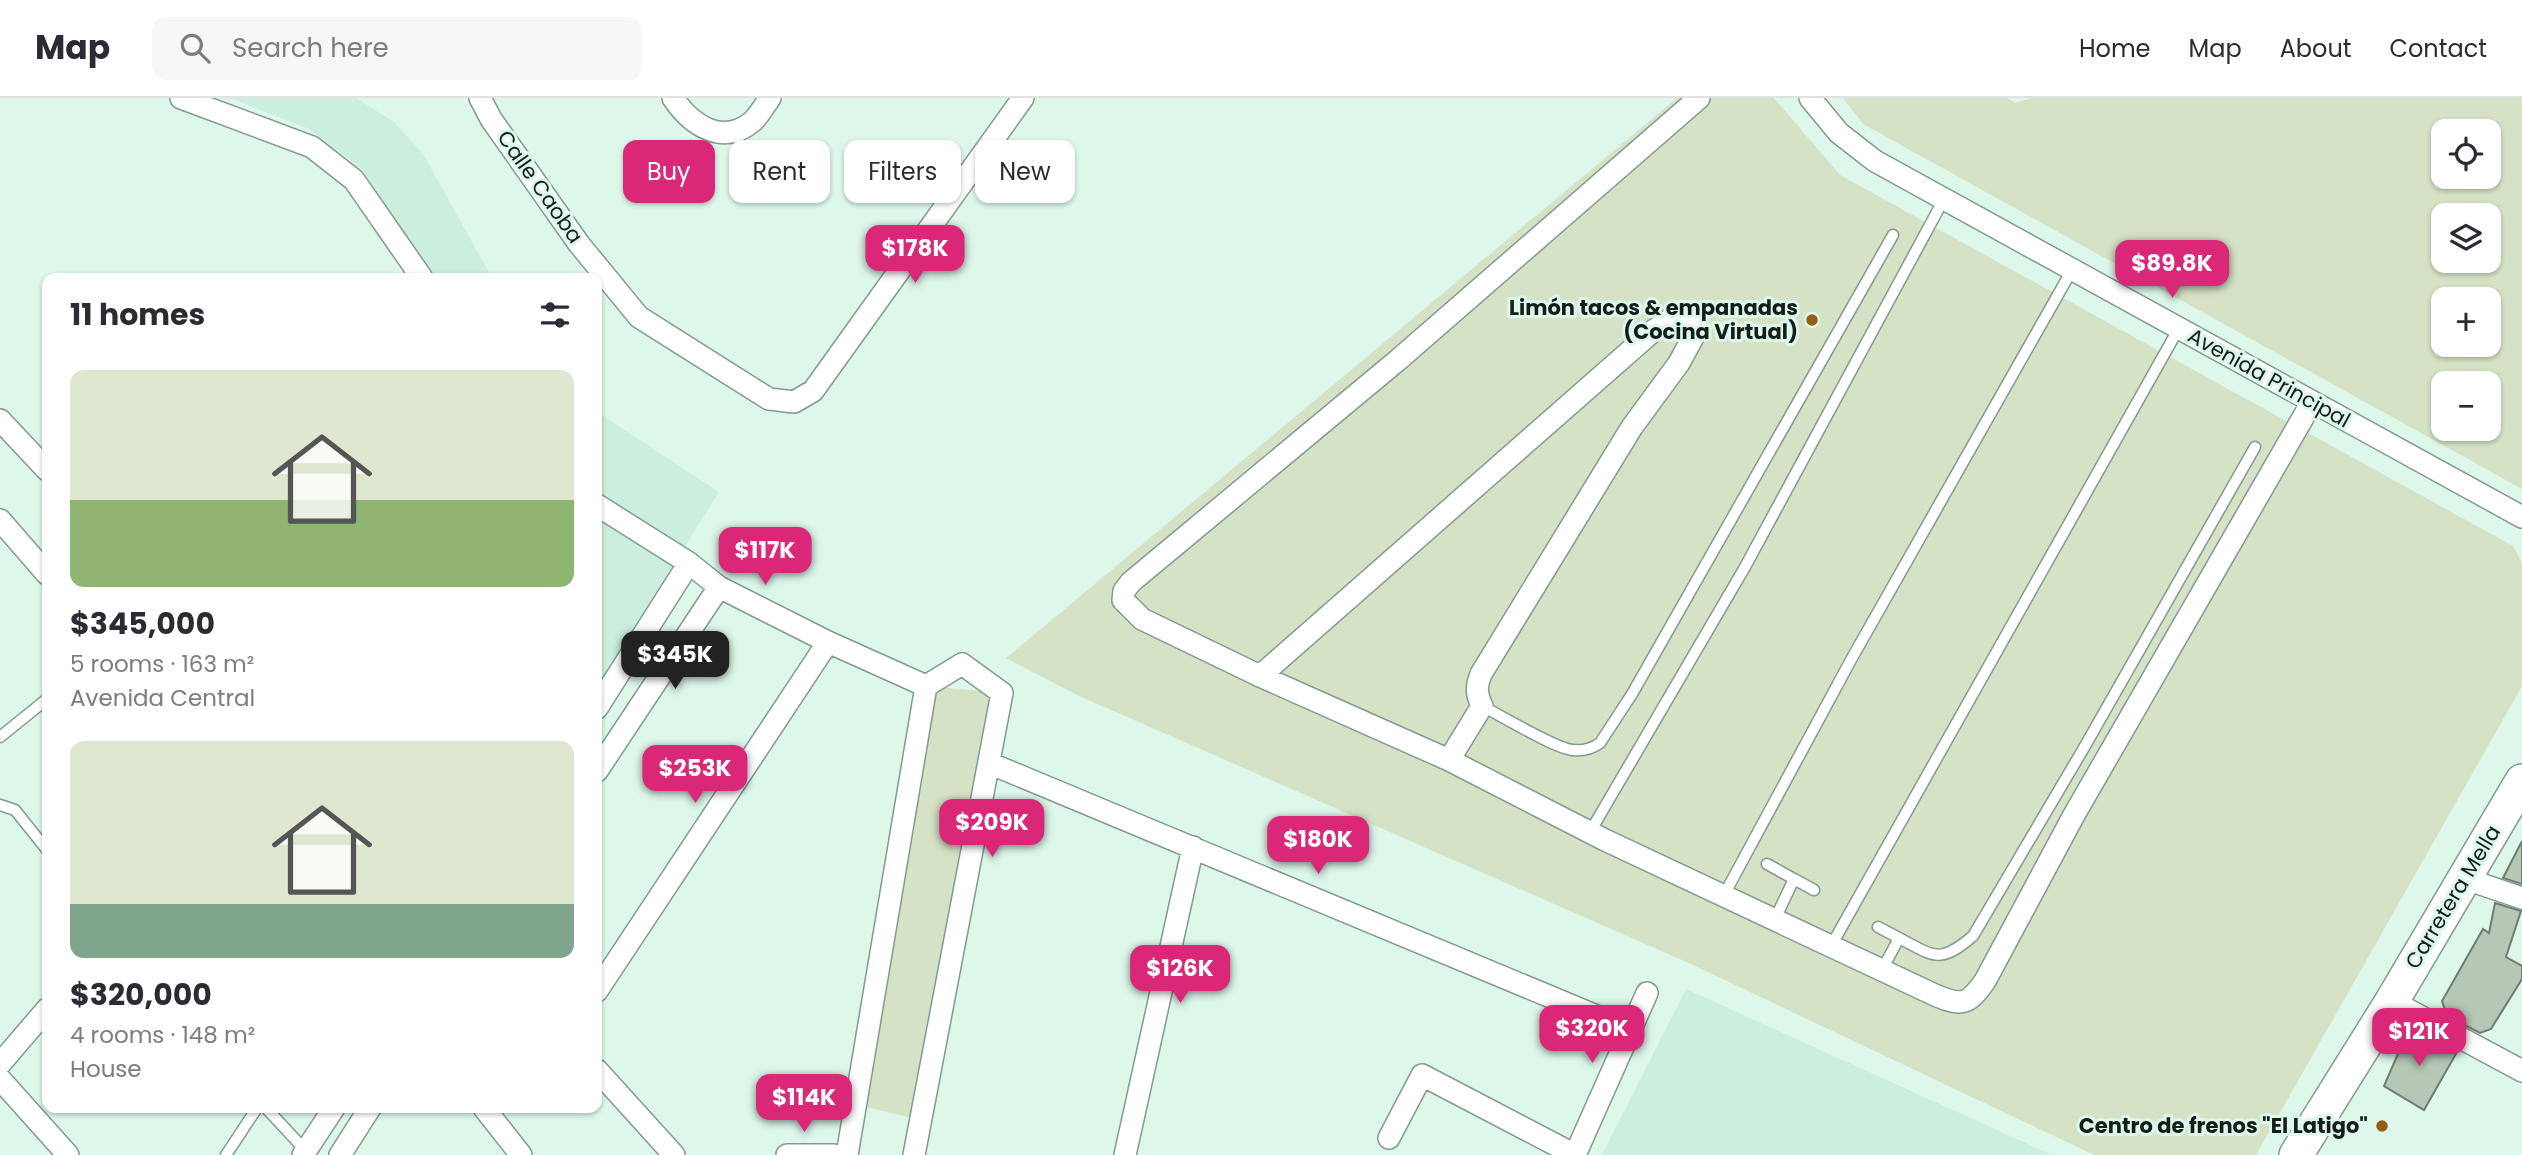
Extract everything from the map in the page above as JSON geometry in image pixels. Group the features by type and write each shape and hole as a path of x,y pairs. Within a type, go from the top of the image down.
{"main road":[{"name":"Carretera Mella","path":"2296,1155 2392,1001 2522,781"}],"street":[{"path":"181,98 312,147 354,180 419,273"},
{"name":"Calle Caoba","path":"480,98 491,119 579,244 639,317 769,399 794,402 813,391 1023,98"},
{"path":"673,98 681,111 703,129 717,132 735,131 753,121 770,98"},
{"path":"1699,98 1398,360 1131,582 1124,591 1123,600 1142,619 1260,676 1449,760 1590,832 1882,970 1953,1003 1962,1003 1974,996 1985,981 2074,815 2312,402"},
{"name":"Avenida Principal","path":"1810,98 1839,133 1875,161 2522,517"},
{"path":"1260,676 1653,331 1677,315 1693,318 1697,330 1679,363 1632,427 1481,674 1476,686 1482,706 1449,760"},
{"path":"2,426 42,465"},
{"path":"602,508 689,563 719,587 828,642 926,686"},
{"path":"0,520 42,568"},
{"path":"602,700 689,563"},
{"path":"602,763 719,587"},
{"path":"602,983 828,642"},
{"path":"847,1155 926,686 962,664 1002,693 914,1155"},
{"path":"989,763 1630,1030"},
{"path":"1125,1155 1193,847"},
{"path":"2463,878 2522,898"},
{"path":"1389,1138 1422,1075 1575,1155 1647,993"},
{"path":"2392,1001 2522,1071"},
{"path":"0,1064 42,1015"},
{"path":"602,1076 674,1155"},
{"path":"0,1079 60,1153"},
{"path":"305,1153 331,1113"},
{"path":"340,1155 367,1113"},
{"path":"488,1113 522,1155"},
{"path":"787,1155 834,1155"}],"lane":[{"path":"1590,832 1745,567 1944,199"},
{"path":"1482,706 1564,748 1594,748 1600,743 1632,694 1893,235"},
{"path":"1724,895 1852,658 2072,270"},
{"path":"1831,946 2179,328"},
{"path":"1878,926 1931,955 1939,956 1959,948 1973,936 2255,447"},
{"path":"0,737 42,703"},
{"path":"0,805 15,810 42,844"},
{"path":"1767,864 1814,890"},
{"path":"1775,919 1794,879"},
{"path":"1882,970 1899,938"},
{"path":"226,1155 254,1113"},
{"path":"270,1113 305,1153"}],"shaded area":[{"path":"230,98 356,98 394,122 423,154 489,273 428,273 362,169 309,129"},
{"path":"1677,98 1774,98 1840,175 2513,546 2522,563 2522,686 2256,1155 2094,1155 1691,964 1077,695 1006,658"},
{"path":"1843,98 2007,98 2015,103 2032,98 2522,98 2522,489 2435,441 2501,441 2501,371 2431,371 2431,439 1863,124"},
{"path":"602,415 719,492 602,678"},
{"path":"926,686 1002,693 921,1120 870,1108 855,1108"},
{"path":"1686,989 2052,1155 1602,1155"}],"building":[{"path":"2522,841 2522,884 2503,878"},
{"path":"2495,903 2521,911 2506,957 2522,966 2522,979 2491,1029 2480,1033 2447,1016 2442,1001 2483,929 2489,933"},
{"path":"2409,1028 2457,1052 2424,1110 2384,1086"}],"place":[{"name":"Limón tacos & empanadas (Cocina Virtual)","path":"1812,320"},
{"name":"Centro de frenos \"El Latigo\"","path":"2382,1126"}]}
